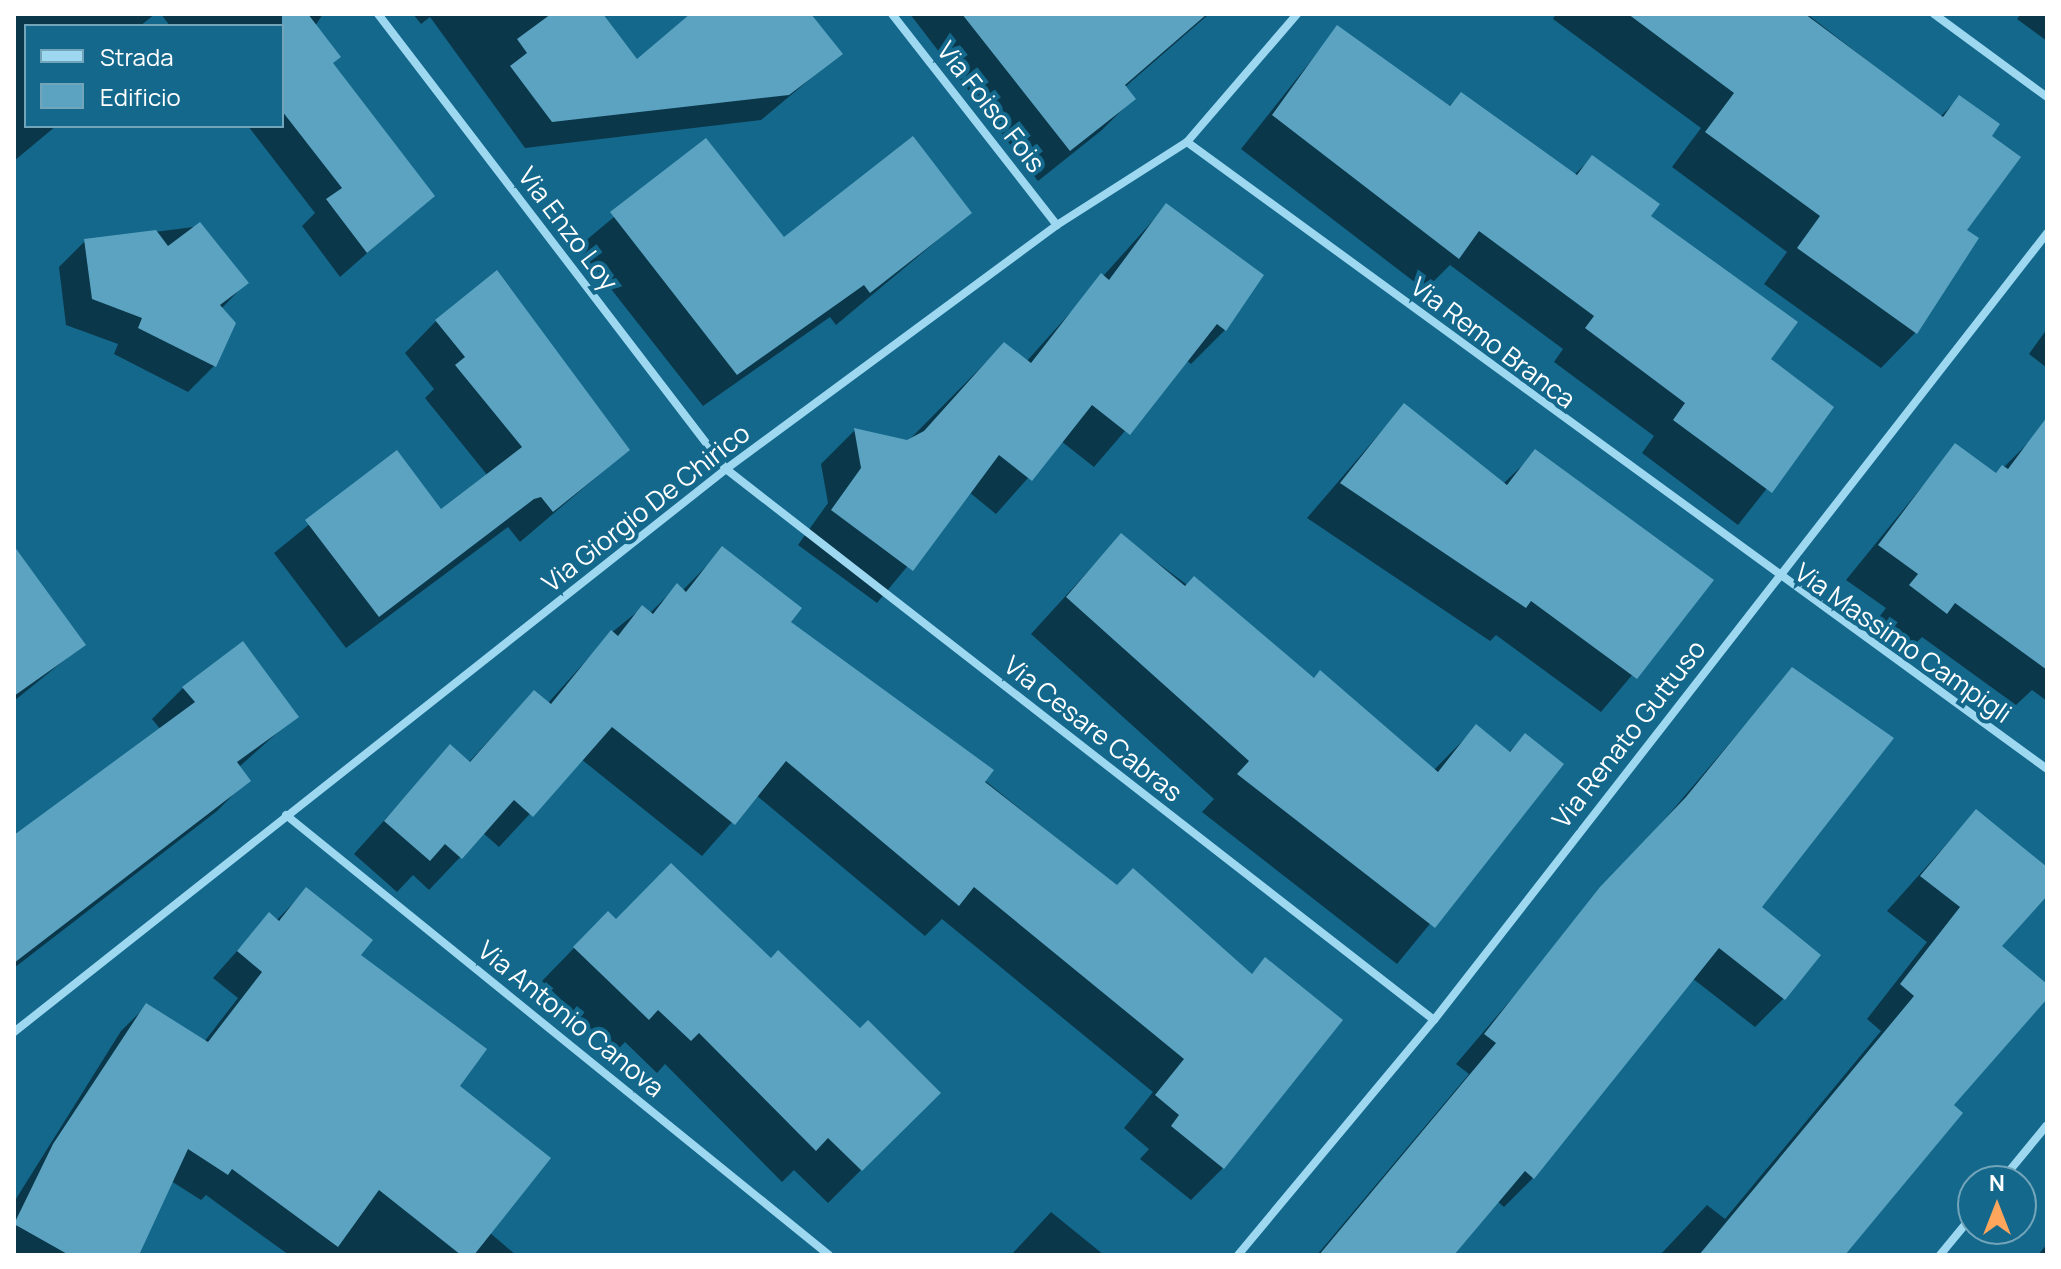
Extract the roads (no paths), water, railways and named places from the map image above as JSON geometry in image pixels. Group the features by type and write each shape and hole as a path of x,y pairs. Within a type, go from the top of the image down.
{"street":[{"name":"Via Enzo Loy","path":"378,14 726,469"},
{"name":"Via Foiso Fois","path":"892,14 1057,225"},
{"name":"Via Giorgio De Chirico","path":"14,1032 726,469 1057,225 1187,142 1297,14"},
{"path":"1934,14 2047,97"},
{"name":"Via Remo Branca","path":"1187,142 1775,577"},
{"name":"Via Renato Guttuso","path":"1238,1255 1434,1020 1775,577 2047,233"},
{"name":"Via Cesare Cabras","path":"726,469 1434,1020"},
{"name":"Via Massimo Campigli","path":"1775,577 2047,769"},
{"name":"Via Antonio Canova","path":"286,815 829,1255"},
{"path":"2014,1165 2047,1125"},
{"path":"1940,1255 1957,1234"}]}
